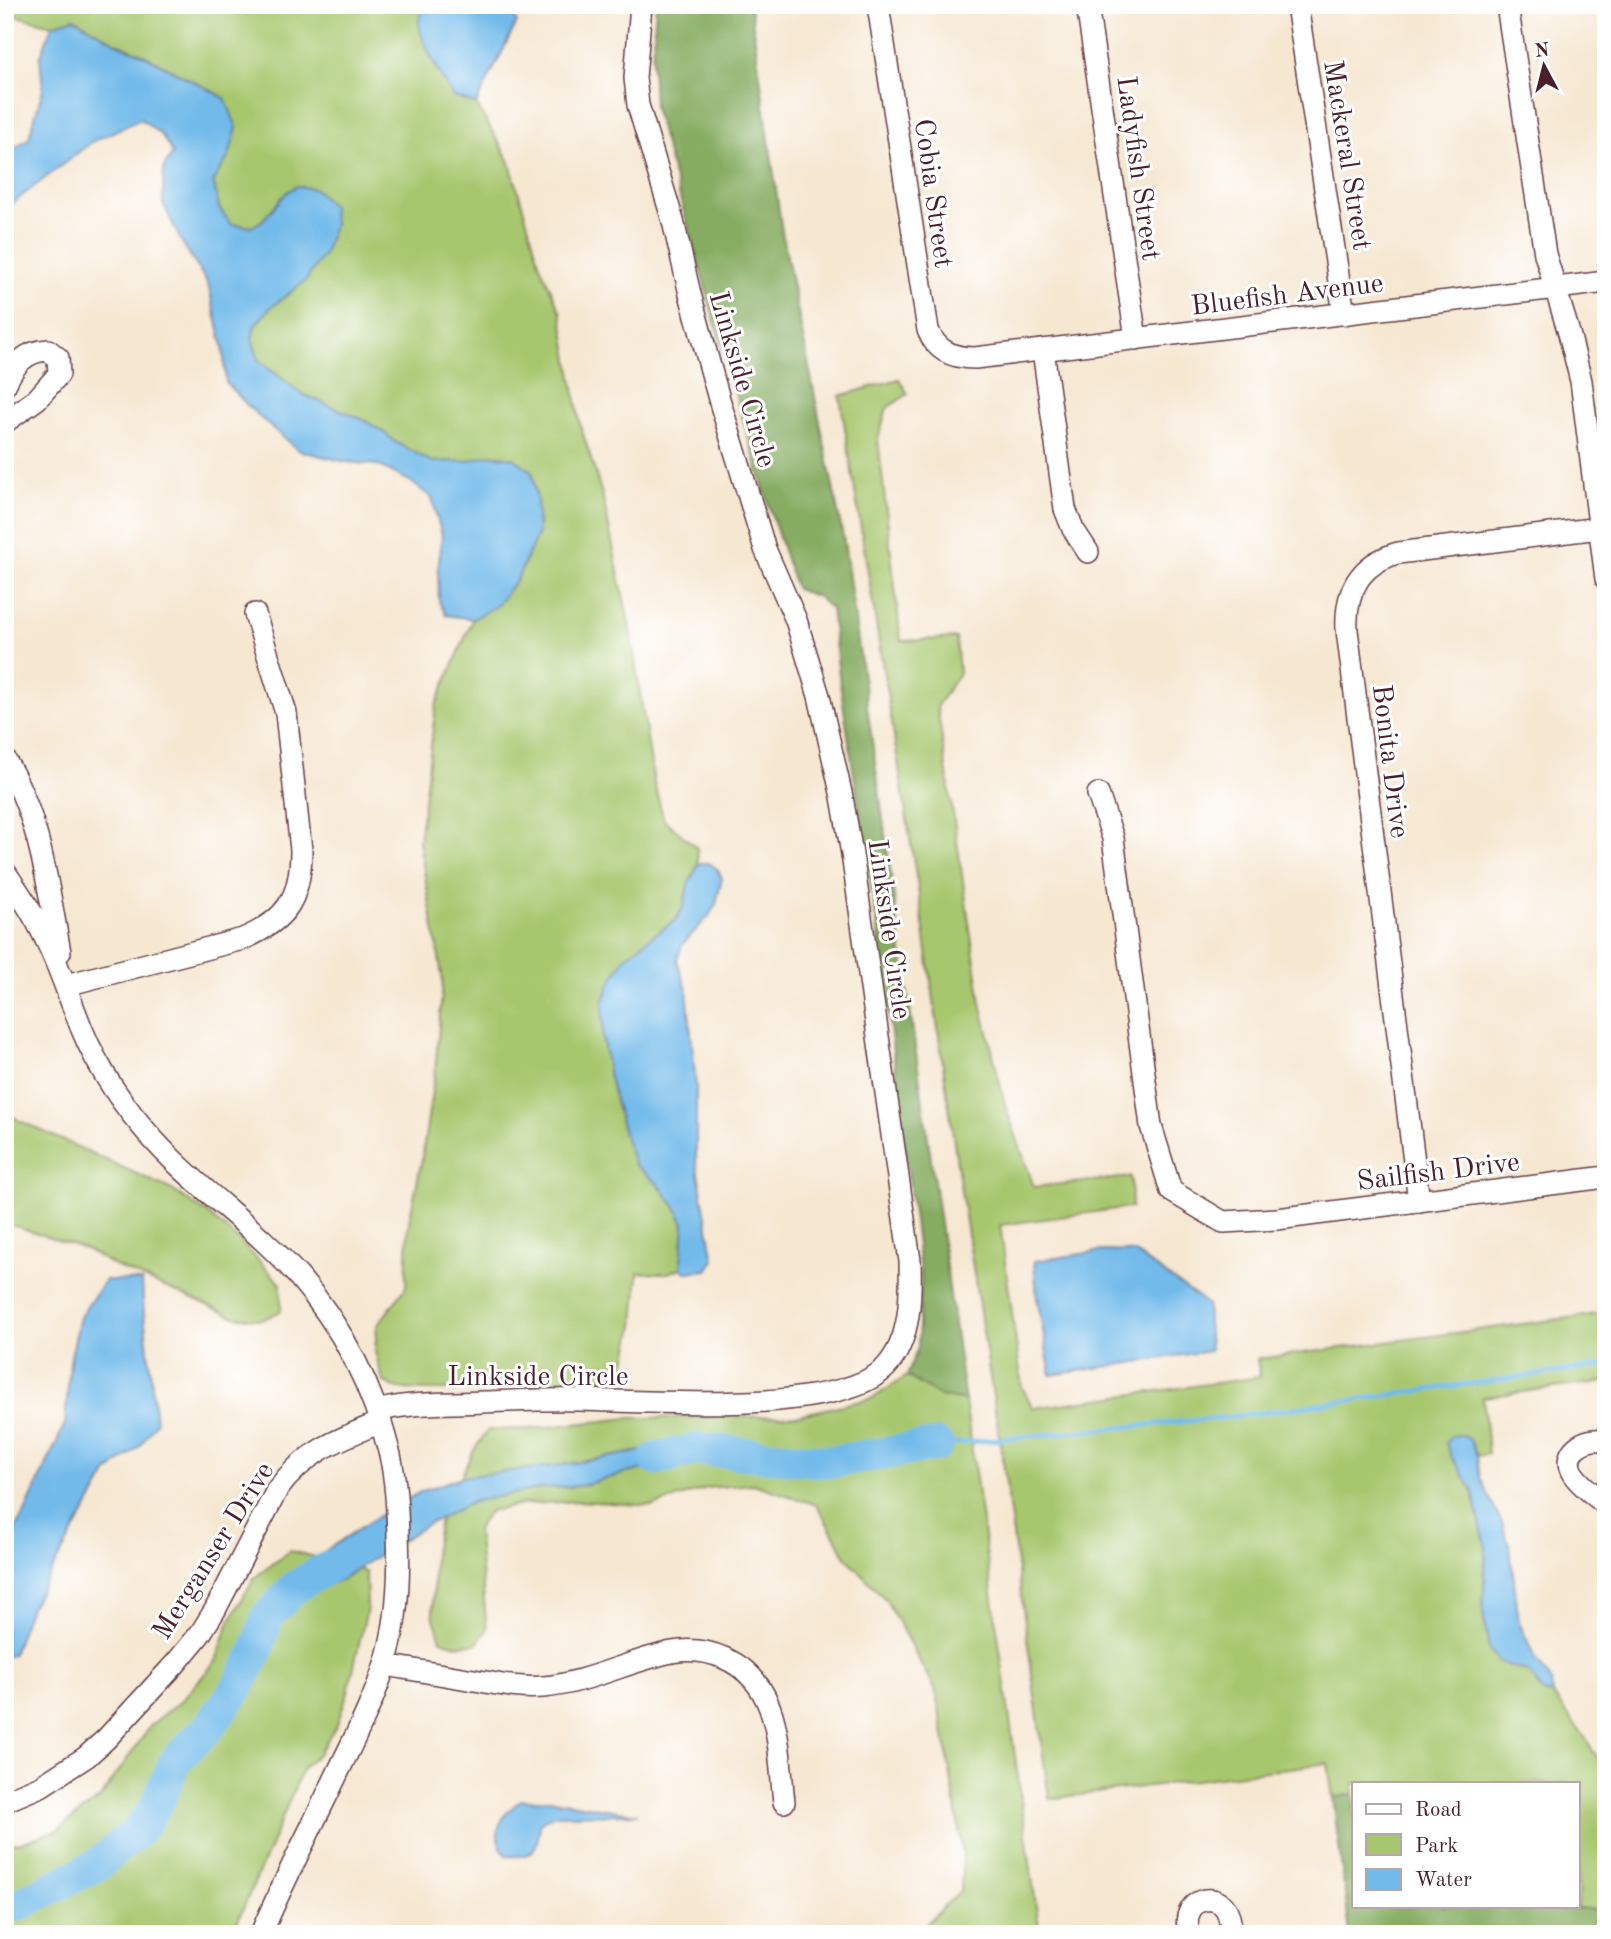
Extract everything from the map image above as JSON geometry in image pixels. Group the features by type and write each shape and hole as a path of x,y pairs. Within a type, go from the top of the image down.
{"street":[{"name":"Linkside Circle","path":"379,1417 416,1405 578,1399 717,1404 827,1392 859,1385 885,1368 901,1342 908,1315 910,1261 842,797 796,620 765,549 719,400 673,221 638,105 635,78 641,5"},
{"name":"Cobia Street","path":"878,5 928,330 938,347 947,354 975,358"},
{"name":"Ladyfish Street","path":"1087,5 1136,339"},
{"name":"Mackeral Street","path":"1297,5 1344,314"},
{"path":"1507,5 1545,254 1581,381 1606,579"},
{"name":"Bluefish Avenue","path":"975,358 1606,282"},
{"path":"5,385 22,360 35,351 48,350 58,358 59,374 37,399 5,422"},
{"path":"1042,350 1065,509 1073,529 1088,552"},
{"name":"Bonita Drive","path":"1419,1201 1346,610 1357,581 1371,566 1388,556 1599,528"},
{"path":"66,985 243,939 264,930 288,907 297,889 301,850 286,713 255,614"},
{"path":"5,760 25,799 37,835 66,985"},
{"name":"Sailfish Drive","path":"1098,794 1113,838 1151,1126 1171,1191 1223,1222 1277,1219 1606,1177"},
{"path":"5,872 46,940 94,1057 117,1095 144,1130 179,1166 299,1277 331,1318 356,1363 379,1417 391,1457 396,1492 399,1555 396,1619 385,1665 368,1711 261,1934"},
{"name":"Merganser Drive","path":"5,1801 64,1773 106,1739 200,1634 277,1490 290,1473 306,1458 379,1417"},
{"path":"1606,1441 1591,1440 1581,1443 1571,1455 1570,1465 1573,1474 1606,1505"},
{"path":"385,1665 516,1687 542,1687 569,1683 673,1652 714,1654 746,1671 768,1702 775,1722 784,1802"},
{"path":"1189,1934 1189,1912 1194,1905 1205,1900 1214,1900 1223,1905 1228,1913 1232,1934"}],"green space":[{"path":"5,5 423,5 420,26 426,45 453,97 476,104 509,160 540,265 561,313 580,424 602,494 629,623 654,783 664,820 697,848 698,865 688,885 684,906 676,920 648,939 603,1003 603,1039 609,1077 626,1141 635,1165 658,1184 684,1223 681,1268 668,1273 638,1273 634,1326 624,1370 600,1382 441,1390 398,1389 383,1381 375,1351 377,1326 406,1287 408,1227 435,1072 443,981 419,841 436,705 473,619 496,606 517,579 538,533 537,500 532,472 514,458 489,455 467,461 432,462 395,442 364,420 302,394 259,361 252,339 255,325 270,308 305,281 324,254 334,224 287,192 263,220 252,227 231,224 219,208 213,180 229,156 225,98 116,43 74,18 52,25 5,13"},
{"path":"656,5 750,5 782,232 844,542 965,1401 940,1396 907,1376 918,1347 921,1278 880,945 831,609 818,597 796,589 740,409 654,107 652,61"},
{"path":"899,379 908,394 887,408 878,439 901,641 956,638 959,673 937,706 981,1003 1005,1105 1034,1187 1131,1177 1132,1207 1000,1225 1022,1387 1033,1408 1260,1377 1257,1359 1606,1313 1606,1381 1483,1397 1488,1454 1477,1456 1470,1441 1452,1458 1472,1489 1486,1547 1483,1613 1515,1668 1528,1672 1542,1692 1552,1694 1586,1739 1606,1772 1606,1911 1576,1908 1580,1908 1580,1782 1352,1782 1352,1794 1333,1798 1328,1763 1049,1799 1002,1454 918,888 840,396"},
{"path":"5,1110 18,1120 172,1190 208,1214 241,1242 281,1284 281,1311 262,1320 233,1316 115,1266 85,1249 5,1225"},
{"path":"907,1376 940,1396 965,1401 1040,1934 916,1934 961,1890 963,1855 935,1689 886,1600 846,1557 817,1505 753,1484 707,1488 653,1506 580,1501 526,1504 490,1511 477,1529 487,1630 476,1644 456,1645 441,1640 433,1615 434,1554 440,1518 475,1501 543,1488 581,1486 699,1450 688,1443 563,1465 461,1477 472,1453 488,1430 529,1429 629,1418 795,1416 873,1398"},
{"path":"290,1551 316,1557 302,1572 338,1581 358,1569 366,1573 367,1609 348,1692 337,1724 319,1753 303,1768 232,1934 5,1934 5,1844 20,1843 57,1830 99,1799 152,1724 182,1700 216,1661 230,1621 254,1578"},
{"path":"1352,1794 1352,1908 1576,1908 1606,1911 1606,1934 1350,1934 1333,1798"}],"water":[{"path":"423,5 508,5 517,22 476,104 453,97 438,70 420,28"},
{"path":"74,18 116,43 225,98 237,128 229,156 213,181 219,208 231,224 252,227 263,220 287,192 297,186 315,189 332,206 334,224 324,254 305,281 270,308 255,325 252,339 259,361 302,394 364,420 395,442 432,462 467,461 489,455 514,458 532,472 537,500 538,533 517,579 496,606 473,619 446,615 439,601 438,571 442,536 432,498 410,481 378,465 346,462 298,450 256,414 226,383 223,346 208,284 180,239 163,203 164,167 173,153 161,135 141,119 93,141 5,209 5,155 29,138 43,89 40,58 52,25"},
{"path":"701,863 709,863 717,869 722,878 716,904 708,917 682,945 677,960 687,990 696,1086 696,1162 714,1260 707,1270 686,1272 681,1268 684,1223 658,1184 635,1165 626,1141 609,1077 603,1039 603,1003 610,983 625,958 676,920 684,906 688,885"},
{"path":"1103,1251 1134,1252 1207,1304 1210,1351 1051,1375 1037,1297 1034,1261"},
{"path":"105,1280 142,1281 156,1422 140,1446 108,1472 29,1610 13,1654 5,1657 5,1546 25,1512 65,1424 70,1361 80,1317"},
{"path":"1462,1435 1470,1440 1477,1456 1480,1478 1503,1525 1510,1548 1519,1622 1533,1654 1551,1681 1552,1694 1542,1692 1528,1672 1499,1662 1489,1648 1483,1613 1486,1547 1472,1489 1452,1458 1446,1443 1451,1436"},
{"path":"688,1443 699,1449 694,1457 580,1486 543,1488 475,1501 426,1525 338,1581 314,1589 295,1587 302,1572 316,1557 420,1492 461,1477 563,1465"},
{"path":"521,1800 550,1800 638,1814 552,1815 541,1822 534,1850 525,1855 507,1856 501,1848 498,1832 503,1818"}],"waterway":[{"path":"937,1445 1230,1417 1606,1365"},
{"path":"655,1459 699,1449 830,1462 937,1445"},
{"path":"5,1907 20,1904 97,1865 139,1830 157,1804 175,1761 209,1727 236,1690 256,1653 267,1617 295,1587 332,1565"}]}
